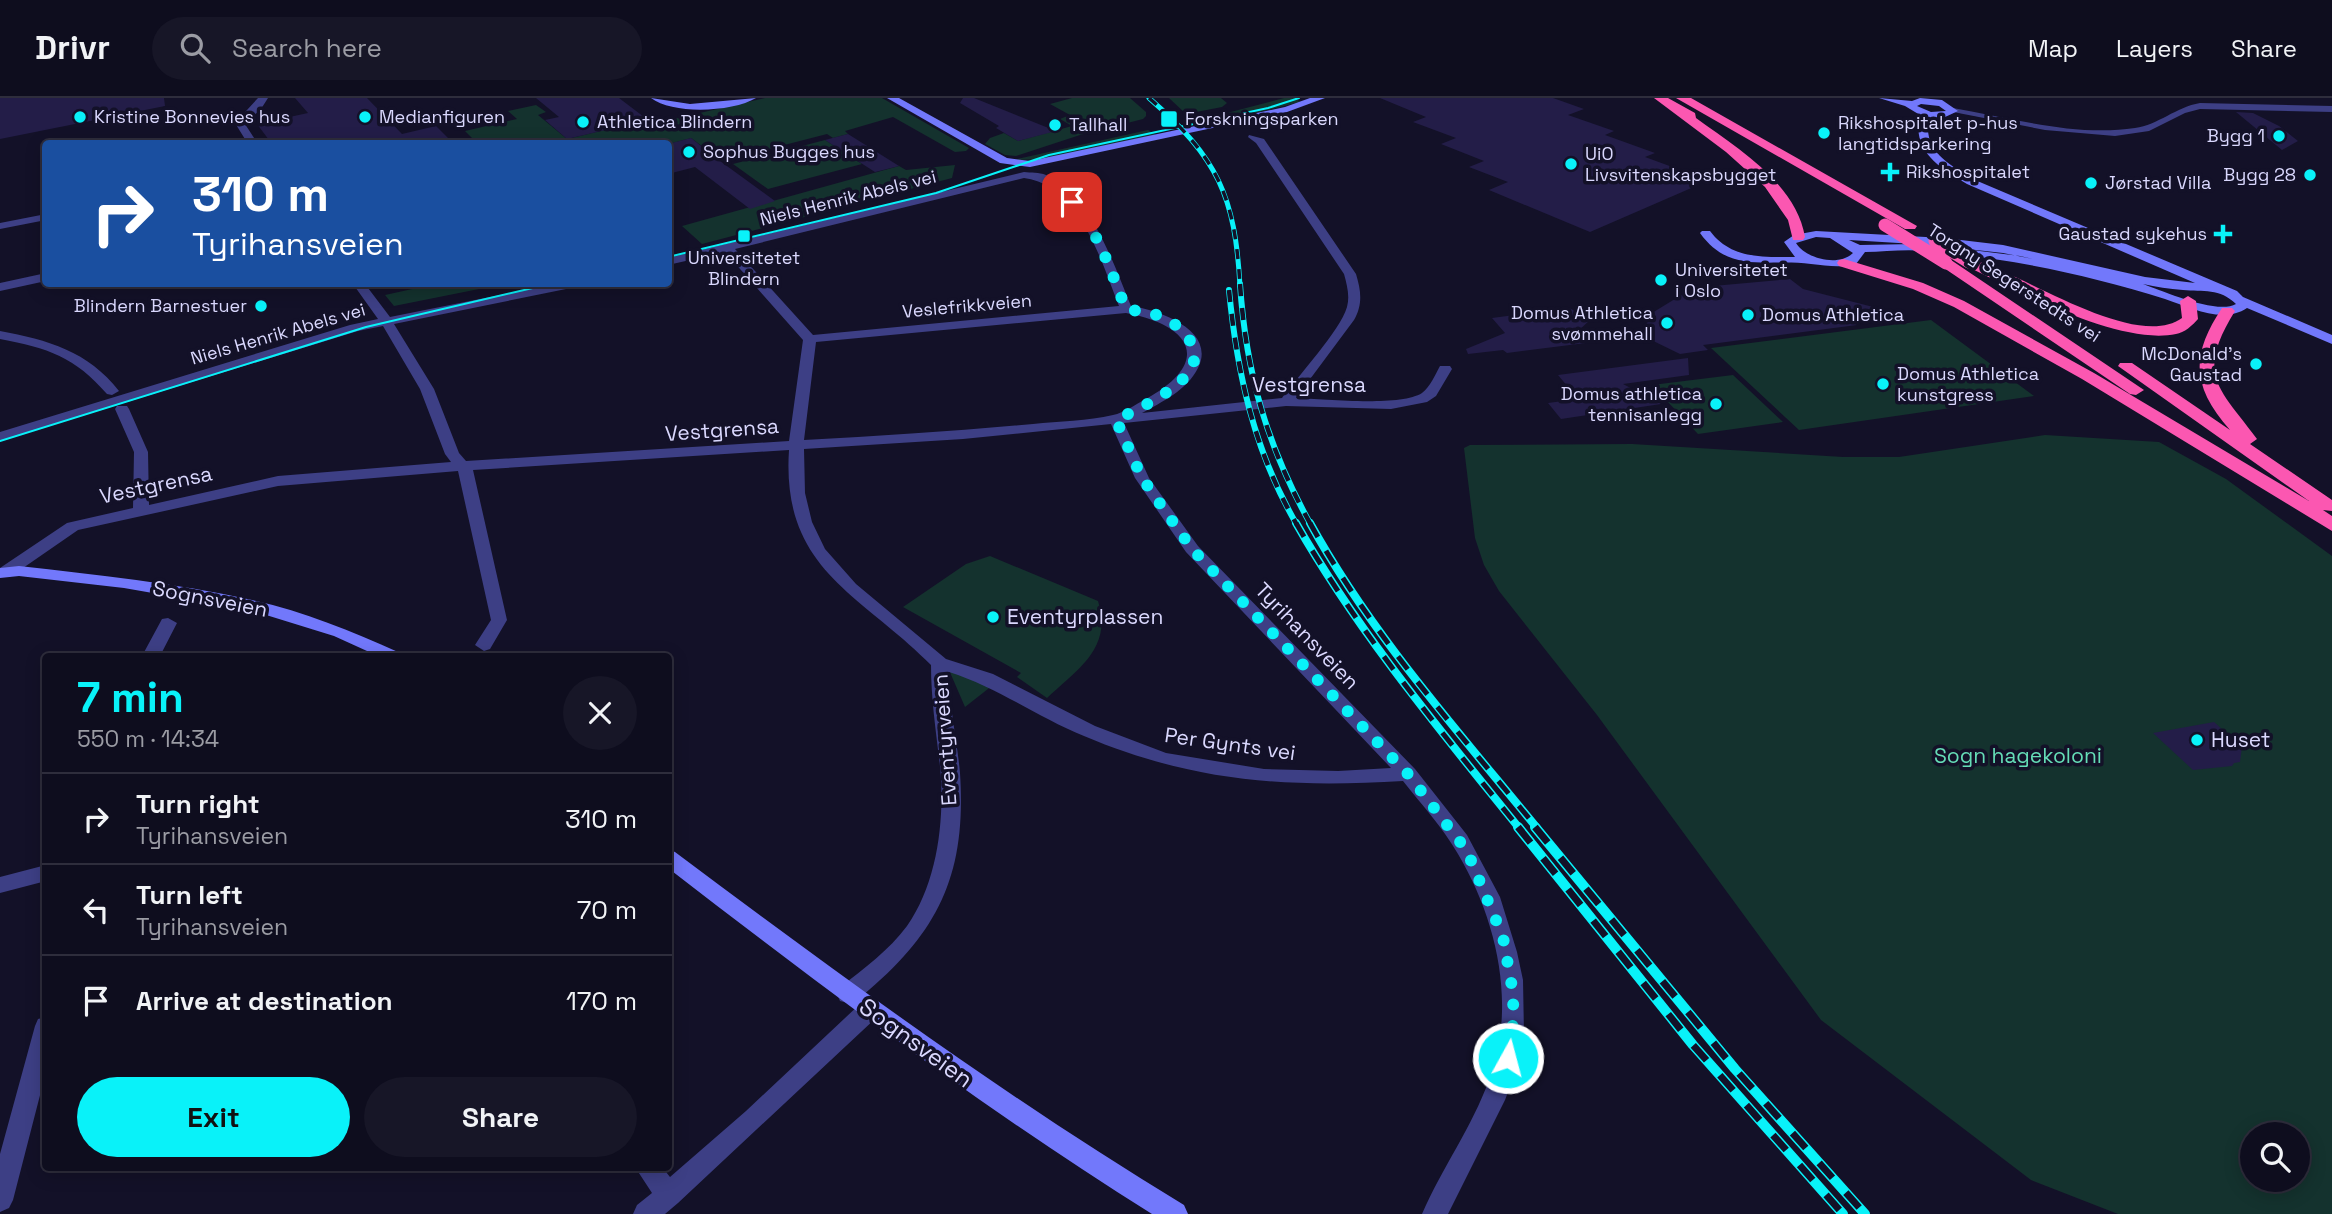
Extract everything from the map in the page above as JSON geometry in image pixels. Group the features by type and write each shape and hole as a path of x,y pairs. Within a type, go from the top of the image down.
{"highway":[{"name":"Torgny Segerstedts vei","path":"1660,98 1679,103 1910,226 1973,264 2136,373 2323,510 2332,525"},
{"name":"Torgny Segerstedts vei","path":"1679,103 1946,262 2323,510"},
{"path":"1679,103 1769,184 1790,212 1798,230 1794,241"},
{"path":"1844,262 1918,286 1959,304 2323,510"},
{"path":"1973,264 2081,313 2139,330 2160,331 2183,327 2190,319 2186,294"},
{"path":"2234,308 2212,335 2205,367 2211,391 2232,422 2248,439 2332,500"}],"street":[{"path":"250,140 240,124 258,107 263,98"},
{"path":"656,98 670,104 696,106 751,98"},
{"path":"892,98 1004,161 1030,164 1287,109 1320,98"},
{"path":"1884,98 1911,104 1928,99 1947,105 1953,111"},
{"path":"1911,104 1912,108 1925,114 1944,115 1953,111 2073,130 2116,132 2148,128 2179,109 2200,106 2332,109"},
{"path":"1925,114 1922,129 1924,142 1939,160 1960,175 1999,196 2157,263 2189,273 2217,288 2234,308"},
{"path":"1253,137 1260,141 1350,274 1357,295 1349,320 1286,402"},
{"name":"Niels Henrik Abels vei","path":"672,261 1024,174 1036,174 1058,188 1086,218 1126,309"},
{"path":"0,226 42,218"},
{"path":"1706,233 1723,250 1738,258 1844,262 1857,258 1858,249"},
{"path":"1723,250 1794,241 1816,234 1965,244 2020,252 2108,272 2186,294"},
{"path":"1835,237 1858,249 1922,247 2004,257 2186,294 2217,288"},
{"path":"1794,241 1800,255 1814,260"},
{"path":"728,248 810,339"},
{"path":"2108,272 2148,274 2156,270 2157,263"},
{"path":"2157,263 2186,294 2211,310 2234,308 2298,326 2332,340"},
{"path":"0,287 42,278"},
{"path":"361,287 427,389 452,454 463,466 482,536 499,620 484,645"},
{"name":"Niels Henrik Abels vei","path":"0,437 343,332 557,287"},
{"path":"1116,420 1148,404 1186,377 1194,363 1195,351 1183,331 1171,321 1155,314 1126,309"},
{"name":"Veslefrikkveien","path":"810,339 1126,309"},
{"path":"0,335 53,345 94,369 112,391"},
{"name":"Eventyrveien","path":"810,339 795,446 796,492 808,537 839,577 916,639 940,663 941,711 950,772 949,830 934,894 916,931 872,975 848,994"},
{"name":"Vestgrensa","path":"8,569 73,526 278,481 463,466 963,435 1286,402 1368,406 1412,401 1431,393 1445,369"},
{"path":"122,409 141,452 141,511"},
{"name":"Tyrihansveien","path":"1116,420 1142,478 1192,549 1408,774 1467,851 1503,937 1514,1016 1508,1058 1483,1124 1435,1214"},
{"name":"Sognsveien","path":"8,569 152,587 252,605 340,632 386,653"},
{"path":"152,653 168,622"},
{"name":"Per Gynts vei","path":"940,663 987,678 1088,731 1164,759 1264,776 1338,778 1408,774"},
{"name":"Sognsveien","path":"672,860 869,1010 1067,1148 1175,1214"},
{"path":"0,885 42,874"},
{"path":"646,1214 869,1010"},
{"path":"0,1200 42,1041"},
{"path":"650,1171 669,1195"}],"green space":[{"path":"765,98 882,98 969,148 955,152 893,117 845,131 848,134 833,138 827,134 722,161 691,138 672,143 672,140 464,140 472,138 465,131 517,119 508,111 536,105 546,112 538,115 567,139 647,120 652,124"},
{"path":"1072,98 1130,98 1146,112 1146,116 1016,156 1005,155 985,144 990,138 1004,133 1018,141 1072,126 1060,119 1070,115 1050,104"},
{"path":"1169,98 1221,98 1227,103 1222,107 1186,114"},
{"path":"1284,98 1295,98 1300,102 1231,119 1223,114"},
{"path":"1148,130 1156,135 1042,159 1013,160"},
{"path":"825,140 862,164 768,189 733,164"},
{"path":"955,165 952,178 702,244 682,226 899,166 906,170"},
{"path":"421,287 489,287 394,306 385,295"},
{"name":"Domus Athletica kunstgress","path":"1931,320 2034,396 1799,430 1711,348"},
{"name":"Domus athletica tennisanlegg","path":"1733,375 1783,422 1698,434 1652,385"},
{"name":"Sogn hagekoloni","path":"2045,435 2159,442 2226,479 2332,556 2332,1214 2118,1214 2031,1180 1821,1020 1597,715 1499,591 1484,565 1475,538 1464,448 1470,445 1632,444 1843,457 1899,457"},
{"name":"Eventyrplassen","path":"990,556 1098,601 1101,632 1097,645 1081,667 1047,698 1017,677 1021,673 903,607 966,564"},
{"path":"949,670 993,685 965,707"}],"building":[{"name":"Kristine Bonnevies hus","path":"0,98 164,98 165,106 0,139"},
{"path":"295,98 367,98 402,134 436,126 450,140 269,140 257,124 308,113"},
{"path":"536,98 619,98 648,120 567,139 545,120 559,117"},
{"name":"Tallhall","path":"963,98 974,98 1056,131 1018,141 996,128 999,126 960,103"},
{"name":"UiO Livsvitenskapsbygget","path":"1380,98 1553,98 1584,109 1568,115 1614,131 1605,135 1655,153 1645,157 1686,172 1673,177 1696,186 1590,232 1489,190 1508,182 1469,167 1484,161 1441,144 1456,138 1413,122 1426,117"},
{"name":"Bygg 1","path":"2236,112 2253,113 2279,126 2298,141 2282,150"},
{"path":"848,134 899,166 875,172 825,140"},
{"path":"691,138 775,201 750,209 695,167 672,173 672,143"},
{"name":"Domus Athletica","path":"1790,279 1803,289 1881,309 1847,318 1857,325 1703,345 1708,350 1680,354 1641,335 1652,313 1688,291"},
{"path":"1569,308 1591,319 1576,333 1586,343 1507,353 1503,350 1468,354 1466,349 1505,333 1492,318"},
{"path":"1688,358 1689,375 1623,384 1661,404 1561,419 1548,403 1578,399 1558,375"},
{"name":"Huset","path":"2214,722 2242,747 2240,762 2232,766 2193,770 2153,733"}],"tram line":[{"path":"672,256 936,193 1049,155 1268,108 1299,98"},
{"path":"0,441 366,327 537,287"}],"railway":[{"path":"1149,98 1192,140 1218,181 1233,227 1240,286"},
{"path":"1240,284 1247,349 1261,409 1282,467 1311,525"},
{"path":"1229,290 1237,351 1250,411 1269,469 1297,525"},
{"path":"1296,523 1373,642 1519,828"},
{"path":"1310,523 1360,604 1416,680 1537,828"},
{"path":"1518,827 1693,1045 1843,1214"},
{"path":"1535,827 1735,1069 1865,1214"}],"place":[{"name":"Kristine Bonnevies hus","path":"80,117"},
{"name":"Medianfiguren","path":"365,117"},
{"name":"Forskningsparken","path":"1169,119"},
{"name":"Athletica Blindern","path":"583,122"},
{"name":"Tallhall","path":"1055,125"},
{"name":"Rikshospitalet p-hus langtidsparkering","path":"1824,133"},
{"name":"Bygg 1","path":"2279,136"},
{"name":"Sophus Bugges hus","path":"689,152"},
{"name":"UiO Livsvitenskapsbygget","path":"1571,164"},
{"name":"Rikshospitalet","path":"1890,172"},
{"name":"Bygg 28","path":"2310,175"},
{"name":"Jørstad Villa","path":"2091,183"},
{"name":"Gaustad sykehus","path":"2223,234"},
{"name":"Universitetet Blindern","path":"744,236"},
{"name":"Universitetet i Oslo","path":"1661,280"},
{"name":"Blindern Barnestuer","path":"261,306"},
{"name":"Domus Athletica","path":"1748,315"},
{"name":"Domus Athletica svømmehall","path":"1667,323"},
{"name":"McDonald's Gaustad","path":"2256,364"},
{"name":"Domus Athletica kunstgress","path":"1883,384"},
{"name":"Domus athletica tennisanlegg","path":"1716,404"},
{"name":"Eventyrplassen","path":"993,617"},
{"name":"Huset","path":"2197,740"}],"route":[{"path":"1072,202 1086,218 1097,238 1126,309 1155,314 1171,321 1191,340 1195,351 1194,363 1186,377 1148,404 1116,420 1142,478 1192,549 1408,774 1467,851 1503,937 1514,1016 1508,1058"}]}
